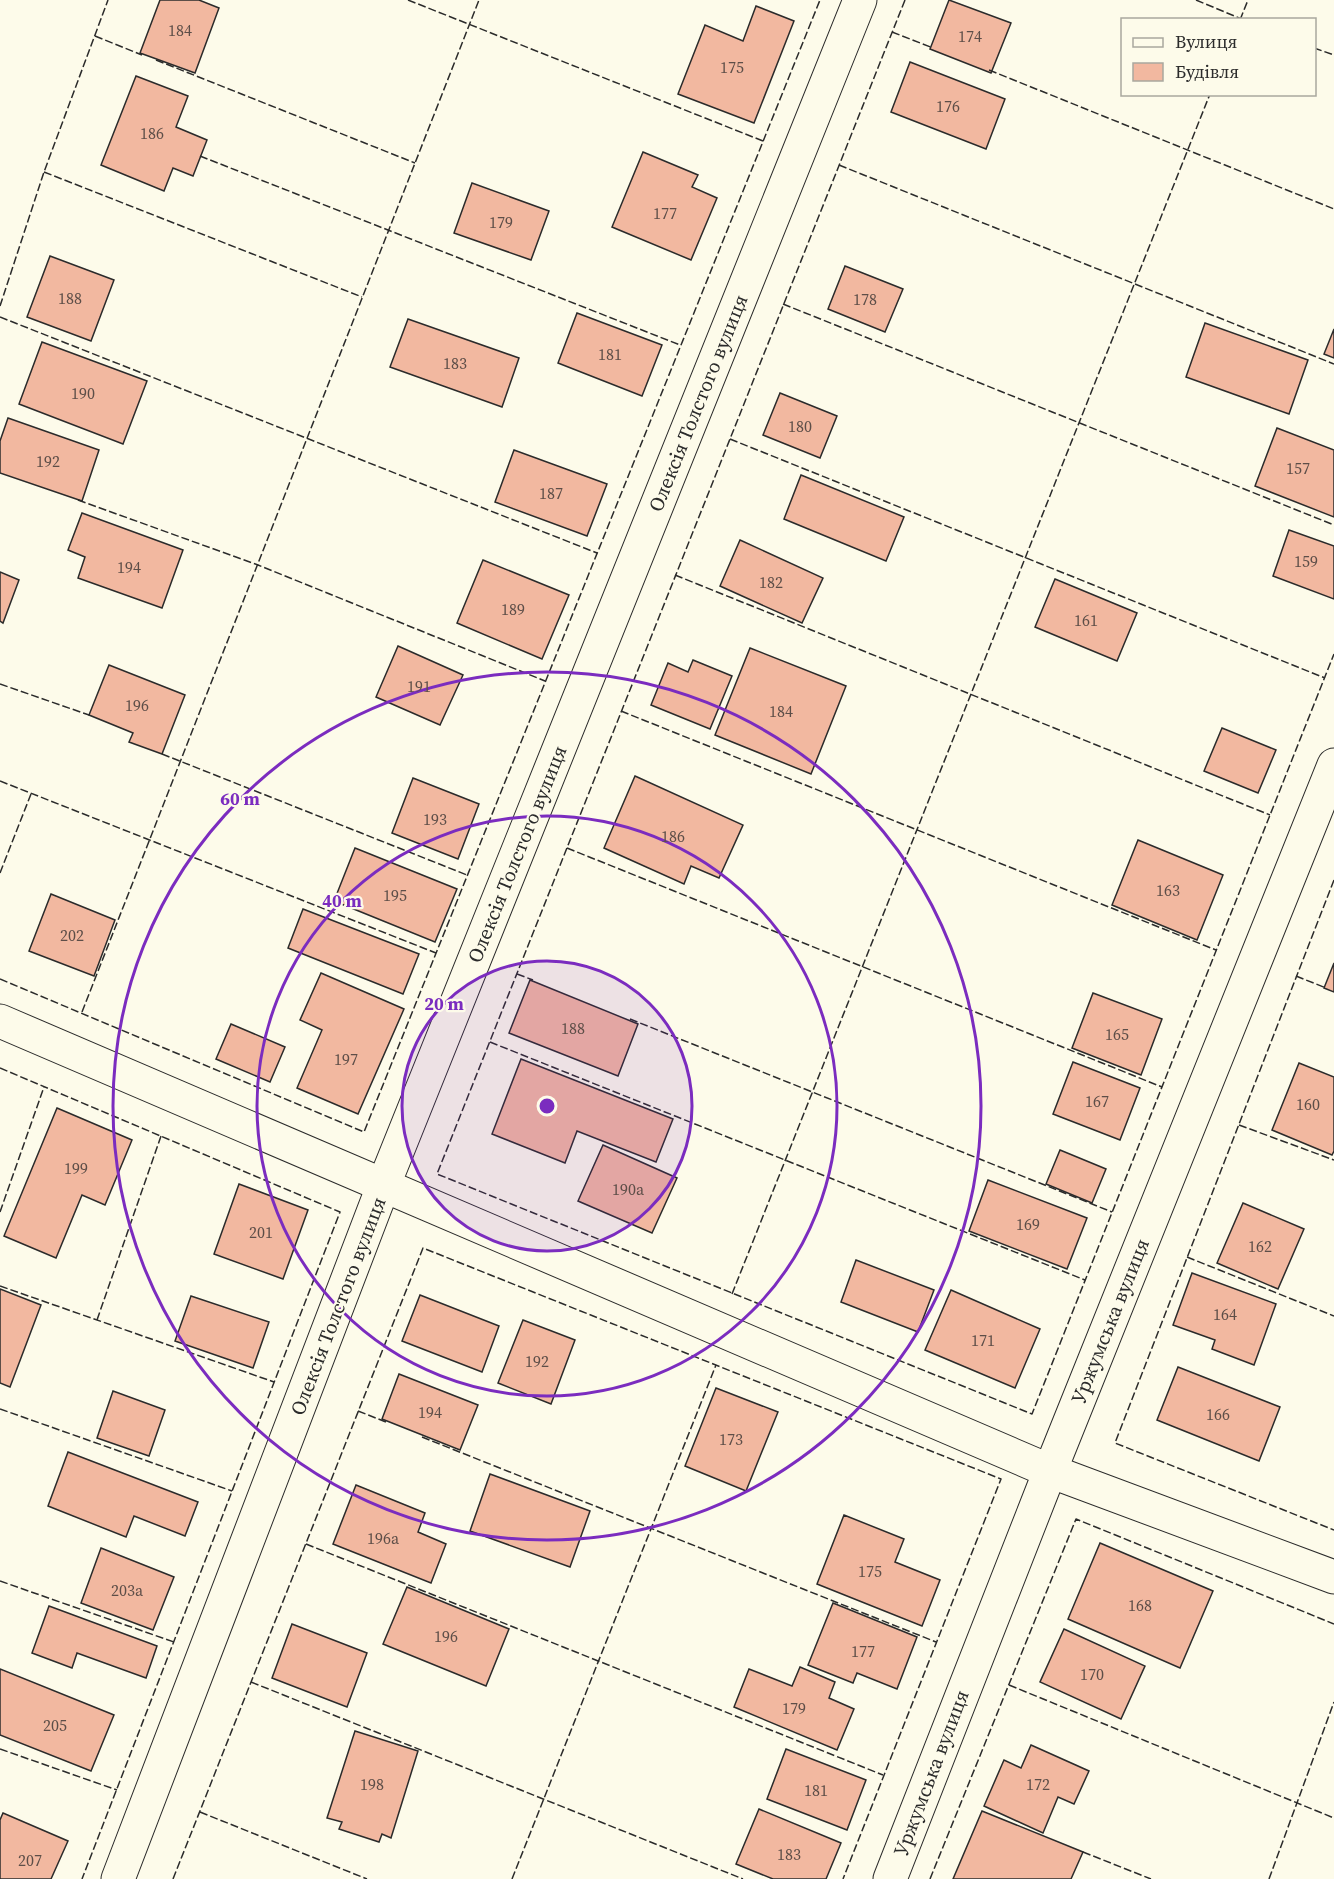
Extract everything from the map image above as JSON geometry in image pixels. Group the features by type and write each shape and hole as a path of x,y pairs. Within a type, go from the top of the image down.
{"street":[{"name":"Олексія Толстого вулиця","path":"118,1879 384,1184 860,0"},
{"name":"Уржумська вулиця","path":"890,1879 1050,1471 1334,765"},
{"path":"0,1021 1050,1471 1334,1577"}],"building":[{"path":"160,0 199,0 219,8 195,73 140,53"},
{"path":"949,0 1011,23 991,73 930,49"},
{"path":"756,6 794,21 754,123 678,94 705,25 743,41"},
{"path":"910,62 1005,99 986,149 891,112"},
{"path":"136,76 188,96 176,127 207,140 193,176 173,168 164,191 101,165"},
{"path":"643,152 698,175 692,187 717,198 691,260 612,227"},
{"path":"472,183 549,211 531,260 454,233"},
{"path":"50,256 114,280 91,341 27,317"},
{"path":"845,266 903,289 885,332 828,309"},
{"path":"577,313 662,345 642,396 558,363"},
{"path":"408,319 519,358 502,407 390,367"},
{"path":"1205,323 1308,360 1289,414 1186,377"},
{"path":"1334,329 1334,358 1324,354"},
{"path":"42,342 147,381 123,444 19,404"},
{"path":"780,393 837,416 820,458 763,435"},
{"path":"8,418 99,450 82,501 0,473 0,441"},
{"path":"1277,428 1334,450 1334,517 1255,486"},
{"path":"514,450 607,484 587,536 495,502"},
{"path":"801,475 904,517 886,561 784,519"},
{"path":"82,513 183,550 162,608 78,578 85,557 68,550"},
{"path":"1289,530 1334,546 1334,599 1273,576"},
{"path":"740,540 823,578 802,623 720,586"},
{"path":"483,560 569,595 542,659 457,623"},
{"path":"0,572 19,580 3,623 0,621"},
{"path":"1055,579 1137,613 1117,661 1035,627"},
{"path":"398,646 463,675 440,725 376,697"},
{"path":"750,648 846,686 811,774 715,735"},
{"path":"693,660 732,676 710,729 651,705 668,663 688,672"},
{"path":"109,665 185,695 162,754 129,742 133,733 89,715"},
{"path":"1222,728 1276,750 1258,793 1204,771"},
{"path":"635,776 743,825 719,878 691,866 684,884 604,848"},
{"path":"413,778 479,804 458,859 392,833"},
{"path":"1138,840 1223,875 1197,940 1112,905"},
{"path":"355,848 457,889 435,942 334,901"},
{"path":"51,894 115,920 94,976 29,951"},
{"path":"303,909 419,954 403,994 288,948"},
{"path":"1334,963 1334,992 1324,988"},
{"path":"321,973 404,1009 358,1114 297,1088 322,1030 300,1020"},
{"path":"530,980 638,1024 618,1076 509,1033"},
{"path":"1093,993 1162,1019 1141,1075 1072,1048"},
{"path":"231,1024 285,1047 270,1082 216,1059"},
{"path":"521,1059 673,1119 656,1162 577,1131 565,1163 492,1134"},
{"path":"1073,1062 1140,1088 1120,1140 1053,1114"},
{"path":"1299,1063 1334,1077 1334,1151 1332,1155 1272,1130"},
{"path":"57,1108 132,1140 105,1205 82,1195 56,1258 4,1236"},
{"path":"603,1145 677,1178 652,1233 578,1201"},
{"path":"1060,1150 1106,1169 1092,1203 1046,1184"},
{"path":"988,1180 1087,1218 1067,1269 969,1231"},
{"path":"239,1184 308,1210 283,1279 214,1254"},
{"path":"1243,1203 1304,1229 1278,1289 1217,1263"},
{"path":"856,1260 934,1290 918,1332 841,1302"},
{"path":"1192,1273 1276,1304 1254,1365 1212,1349 1215,1340 1173,1325"},
{"path":"0,1289 41,1305 10,1387 0,1383"},
{"path":"951,1290 1040,1329 1015,1388 925,1350"},
{"path":"420,1295 499,1326 482,1372 402,1341"},
{"path":"191,1296 269,1322 253,1368 175,1341"},
{"path":"523,1320 575,1340 551,1404 498,1383"},
{"path":"1178,1367 1280,1407 1259,1461 1157,1420"},
{"path":"399,1374 478,1405 460,1450 382,1419"},
{"path":"716,1388 778,1412 746,1491 685,1466"},
{"path":"113,1391 165,1410 149,1456 97,1438"},
{"path":"68,1452 198,1502 185,1536 134,1516 126,1537 48,1506"},
{"path":"490,1474 590,1511 570,1567 470,1531"},
{"path":"356,1485 425,1513 418,1532 446,1544 431,1583 333,1544"},
{"path":"844,1515 904,1539 895,1562 940,1580 922,1626 817,1584"},
{"path":"1100,1543 1213,1591 1180,1668 1068,1619"},
{"path":"101,1548 174,1577 153,1630 81,1603"},
{"path":"407,1587 509,1629 486,1686 383,1644"},
{"path":"833,1603 917,1637 897,1689 857,1673 853,1683 808,1665"},
{"path":"49,1606 157,1646 146,1678 77,1653 72,1668 32,1653"},
{"path":"292,1624 367,1653 347,1707 272,1678"},
{"path":"1064,1629 1145,1666 1121,1719 1040,1682"},
{"path":"800,1667 835,1682 829,1698 854,1709 837,1750 734,1707 749,1669 792,1686"},
{"path":"0,1669 114,1715 91,1771 0,1735"},
{"path":"355,1731 418,1751 391,1838 382,1834 379,1842 339,1829 342,1822 327,1818"},
{"path":"1031,1745 1089,1771 1074,1804 1058,1797 1043,1833 984,1806 1004,1760 1021,1768"},
{"path":"786,1749 866,1780 847,1830 767,1799"},
{"path":"759,1809 841,1843 826,1879 773,1879 736,1864"},
{"path":"982,1811 1083,1852 1071,1879 953,1879"},
{"path":"3,1813 68,1841 51,1879 0,1879 0,1820"}],"fence":[{"path":"0,306 44,172 108,0"},
{"path":"408,0 763,141"},
{"path":"82,1012 479,0"},
{"path":"0,979 364,1132 820,0"},
{"path":"905,0 437,1174 1032,1414 1334,654"},
{"path":"1196,0 1239,18"},
{"path":"1241,18 1248,0"},
{"path":"892,32 933,48"},
{"path":"95,36 142,55"},
{"path":"1316,49 1334,55"},
{"path":"156,60 415,163"},
{"path":"989,70 1334,209"},
{"path":"732,1294 1209,96"},
{"path":"200,156 680,345"},
{"path":"839,165 1334,364"},
{"path":"44,172 362,297"},
{"path":"783,304 1334,525"},
{"path":"0,317 597,553"},
{"path":"730,439 1325,678"},
{"path":"78,500 258,565 545,681"},
{"path":"675,575 1270,815"},
{"path":"0,684 89,715"},
{"path":"621,711 1216,950"},
{"path":"162,754 467,875"},
{"path":"0,781 436,953"},
{"path":"0,873 31,794"},
{"path":"567,848 1162,1087"},
{"path":"1334,880 1115,1443 1334,1530"},
{"path":"517,974 533,980"},
{"path":"1296,976 1326,988"},
{"path":"630,1019 1112,1212"},
{"path":"490,1042 1085,1280"},
{"path":"0,1068 340,1212 82,1879"},
{"path":"0,1212 44,1087"},
{"path":"1239,1125 1334,1160"},
{"path":"97,1320 161,1136"},
{"path":"173,1879 423,1248 1001,1479 843,1879"},
{"path":"1187,1257 1334,1316"},
{"path":"0,1286 274,1382"},
{"path":"512,1879 716,1365"},
{"path":"0,1409 232,1491"},
{"path":"358,1411 386,1422"},
{"path":"422,1437 936,1642"},
{"path":"930,1879 1076,1519 1334,1624"},
{"path":"306,1544 883,1775"},
{"path":"0,1581 174,1642"},
{"path":"251,1682 743,1879"},
{"path":"1009,1685 1334,1818"},
{"path":"1269,1879 1334,1702"},
{"path":"0,1749 117,1790"},
{"path":"200,1812 367,1879"},
{"path":"1083,1852 1151,1879"}]}
